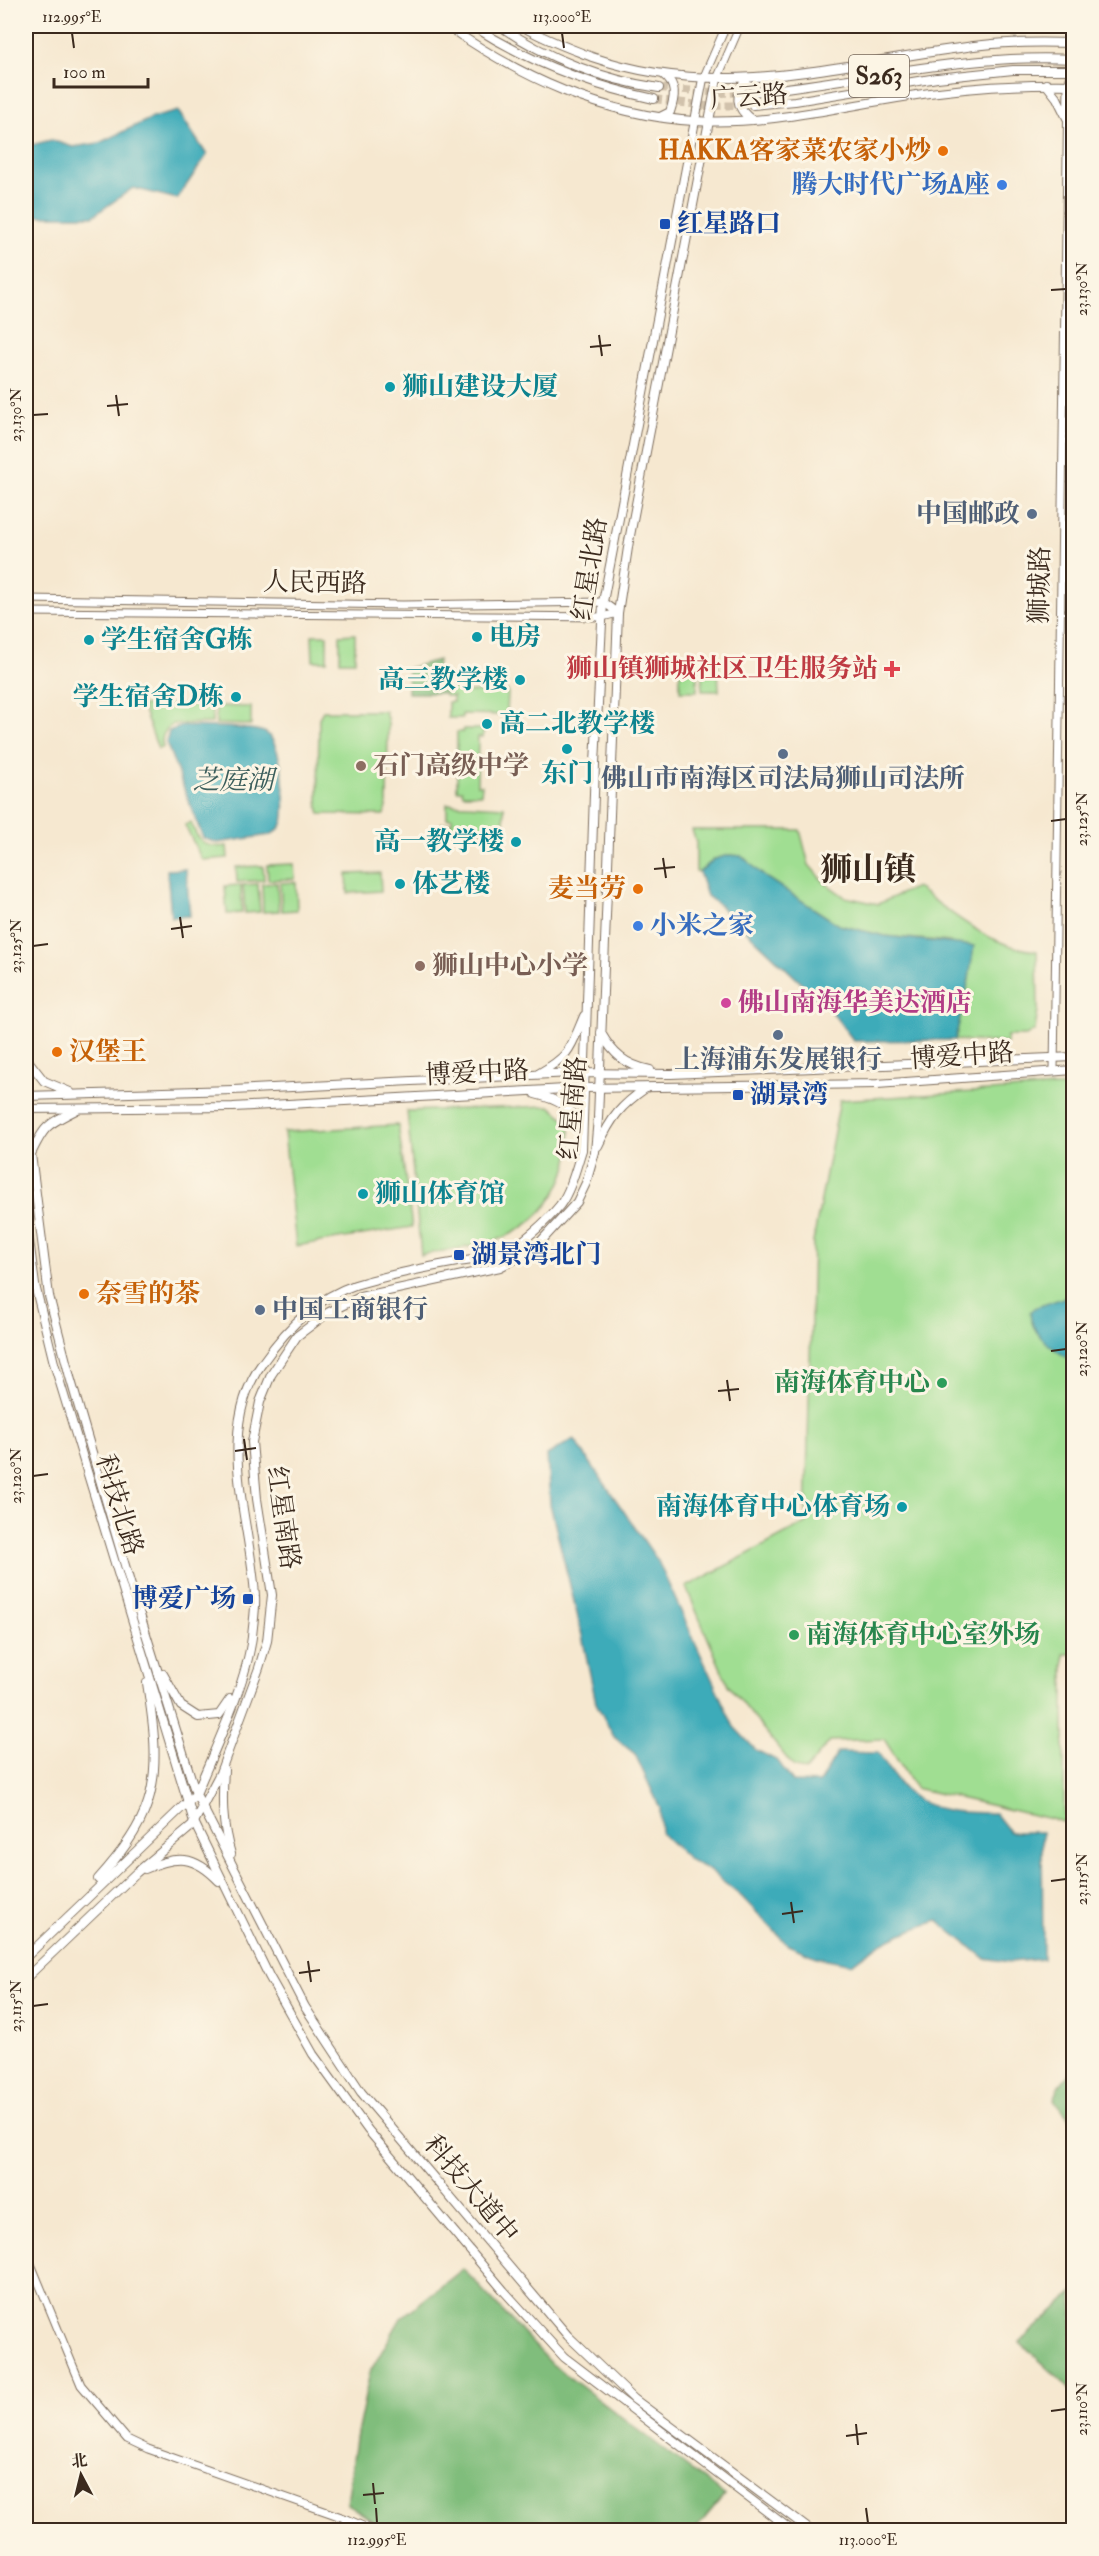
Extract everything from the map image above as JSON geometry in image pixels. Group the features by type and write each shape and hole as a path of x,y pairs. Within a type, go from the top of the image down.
{"main road":[{"name":"广云路","path":"447,26 520,72 575,96 626,112 694,121 753,120 954,90 1046,84 1071,85"},
{"path":"473,26 513,50 558,71 594,84 654,99"},
{"path":"500,26 541,50 577,67 615,79 659,88"},
{"name":"S263","path":"522,26 566,48 587,55 647,72 703,79 782,76 847,68 984,45 1074,43"},
{"name":"广云路","path":"753,92 1006,60 1074,59"},
{"name":"广云路","path":"753,105 795,101 937,78 1013,70 1074,70"},
{"path":"659,117 670,112 675,93 670,80 663,74"},
{"path":"748,78 740,88 737,99 744,114 753,120"},
{"name":"红星北路","path":"585,1074 603,602 703,79"},
{"name":"红星北路","path":"600,1031 618,613 717,79"},
{"path":"1046,84 1057,98 1067,118"},
{"path":"536,1075 560,1062 570,1049 587,1010"},
{"path":"600,1031 611,1050 624,1062 636,1068 671,1074"},
{"name":"红星南路","path":"26,1978 136,1873 194,1822 225,1760 267,1641 272,1595 257,1499 252,1442 260,1402 271,1375 297,1336 329,1312 360,1297 500,1267 533,1251 577,1202 595,1152 600,1031"},
{"name":"博爱中路","path":"26,1096 536,1075 671,1074 1073,1057"},
{"path":"26,1058 44,1081 76,1095"},
{"name":"博爱中路","path":"26,1109 233,1107 584,1088 877,1084 1073,1070"},
{"name":"红星南路","path":"26,1956 196,1794 239,1686 251,1639 255,1597 242,1501 238,1438 245,1397 260,1365 288,1327 322,1302 354,1286 437,1266 502,1254 526,1239 560,1205 574,1176 582,1150 585,1074"},
{"path":"595,1152 611,1119 627,1101 646,1088"},
{"path":"526,1092 550,1098 566,1106 578,1120 582,1134"},
{"path":"30,1157 42,1131 48,1124 78,1109"},
{"path":"26,1115 49,1296 70,1377 154,1659 181,1706 198,1717 219,1715 239,1686"},
{"name":"科技北路","path":"26,1217 35,1285 54,1363 187,1802"},
{"path":"26,1956 121,1854 148,1802 155,1758 142,1653"},
{"name":"科技大道中","path":"154,1659 202,1807 305,2007 361,2092 568,2336 634,2399 810,2530"},
{"path":"225,1760 221,1805 225,1835 239,1881"},
{"name":"科技大道中","path":"187,1802 224,1887 269,1976 314,2054 368,2130 504,2291 564,2357 791,2530"},
{"path":"136,1873 162,1861 184,1859 206,1867 224,1887"}],"street":[{"path":"703,79 726,26"},
{"path":"717,79 740,26"},
{"name":"狮城路","path":"1054,1070 1067,118 1074,65"},
{"name":"人民西路","path":"26,599 403,605 603,602"},
{"path":"603,602 618,613"},
{"path":"27,613 602,617 618,613"},
{"path":"1073,1070 1074,1022"},
{"path":"26,2252 81,2385 127,2439 148,2449 347,2519 362,2528 372,2530"},
{"path":"341,2530 347,2519"}],"green space":[{"path":"355,634 355,661 340,661 340,635"},
{"path":"312,635 327,635 327,661 313,661"},
{"path":"438,660 436,678 443,678 445,693 408,693 408,668"},
{"path":"680,665 697,665 697,691 680,691"},
{"path":"702,665 718,665 719,691 702,691"},
{"path":"443,687 453,687 461,692 508,691 507,715 462,714 462,718 448,718 448,702 453,702 453,696 445,696"},
{"path":"142,705 212,705 212,723 173,724 163,734 163,747 158,749"},
{"path":"216,706 251,707 251,725 216,724"},
{"path":"323,711 385,711 388,723 387,804 384,815 320,814 318,806 319,718"},
{"path":"464,729 483,729 483,737 478,737 477,785 482,785 481,794 463,794 462,790 457,790 457,732 463,732"},
{"path":"447,804 504,807 504,831 460,830 459,833 439,835 442,823 452,823 452,818 447,818"},
{"path":"191,822 199,839 203,842 213,846 227,846 228,858 202,860 185,825"},
{"path":"692,830 800,830 809,865 824,882 845,897 878,904 916,887 958,918 988,936 1020,948 1037,951 1038,1010 1035,1030 1026,1036 1007,1036 1007,1043 955,1040 969,979 950,942 885,936 839,925 765,877 742,856 729,855 715,859 699,872 696,871 696,842"},
{"path":"294,864 295,879 268,880 267,865"},
{"path":"263,866 264,880 237,882 236,867"},
{"path":"380,873 381,891 348,893 347,874"},
{"path":"296,882 297,910 282,911 280,883"},
{"path":"277,883 279,911 263,912 262,884"},
{"path":"258,884 260,912 245,913 243,885"},
{"path":"241,885 242,913 227,914 225,886"},
{"name":"南海体育中心","path":"1073,1087 1074,1654 1064,1654 1064,1822 915,1788 884,1739 830,1741 805,1771 793,1766 728,1685 686,1587 806,1523 813,1242 840,1100"},
{"path":"550,1106 569,1122 570,1142 568,1161 562,1178 554,1195 543,1210 529,1223 494,1241 421,1255 407,1111"},
{"path":"398,1125 412,1227 296,1246 284,1132"},
{"path":"1073,2069 1073,2123 1054,2100 1060,2085"},
{"path":"463,2269 552,2364 724,2495 695,2530 387,2530 347,2504 356,2439 370,2372 401,2318"},
{"path":"1073,2293 1073,2396 1065,2384 1020,2342"}],"water":[{"path":"178,111 207,155 177,199 133,188 93,216 33,216 27,146 51,140 73,147 99,143 152,118"},
{"name":"芝庭湖","path":"182,726 260,731 272,739 280,761 284,789 283,822 278,830 270,835 217,843 203,838 166,742 169,731"},
{"path":"729,855 742,856 765,877 839,925 885,936 974,946 955,1040 854,1041 831,1011 707,896 699,872 715,859"},
{"path":"186,869 190,916 171,917 167,870"},
{"path":"1066,1297 1073,1299 1073,1362 1045,1342 1031,1321 1030,1312 1034,1308"},
{"path":"574,1439 658,1561 734,1727 756,1750 778,1761 793,1782 819,1783 838,1752 878,1753 906,1791 926,1804 960,1812 995,1813 1010,1832 1042,1832 1043,1959 1010,1962 984,1958 938,1921 892,1938 852,1964 817,1957 788,1945 742,1897 707,1869 690,1860 661,1833 660,1808 635,1754 614,1737 596,1703 550,1504 547,1455"}],"tunnel":[{"path":"659,88 723,93 753,92"},
{"path":"654,99 706,106 753,105"}],"place":[{"name":"HAKKA客家菜农家小炒","path":"943,151"},
{"name":"腾大时代广场A座","path":"1002,185"},
{"name":"红星路口","path":"665,224"},
{"name":"狮山建设大厦","path":"390,387"},
{"name":"中国邮政","path":"1032,514"},
{"name":"电房","path":"477,637"},
{"name":"学生宿舍G栋","path":"89,640"},
{"name":"狮山镇狮城社区卫生服务站","path":"892,669"},
{"name":"高三教学楼","path":"520,680"},
{"name":"学生宿舍D栋","path":"236,697"},
{"name":"高二北教学楼","path":"487,724"},
{"name":"东门","path":"567,749"},
{"name":"佛山市南海区司法局狮山司法所","path":"783,754"},
{"name":"石门高级中学","path":"361,766"},
{"name":"高一教学楼","path":"516,842"},
{"name":"体艺楼","path":"400,884"},
{"name":"麦当劳","path":"638,889"},
{"name":"小米之家","path":"638,926"},
{"name":"狮山中心小学","path":"420,966"},
{"name":"佛山南海华美达酒店","path":"726,1003"},
{"name":"上海浦东发展银行","path":"778,1035"},
{"name":"汉堡王","path":"57,1052"},
{"name":"湖景湾","path":"738,1095"},
{"name":"狮山体育馆","path":"363,1194"},
{"name":"湖景湾北门","path":"459,1255"},
{"name":"奈雪的茶","path":"84,1294"},
{"name":"中国工商银行","path":"260,1310"},
{"name":"南海体育中心","path":"942,1383"},
{"name":"南海体育中心体育场","path":"902,1507"},
{"name":"博爱广场","path":"248,1599"},
{"name":"南海体育中心室外场","path":"794,1635"}],"district":[{"name":"狮山镇","path":"868,870"}]}
